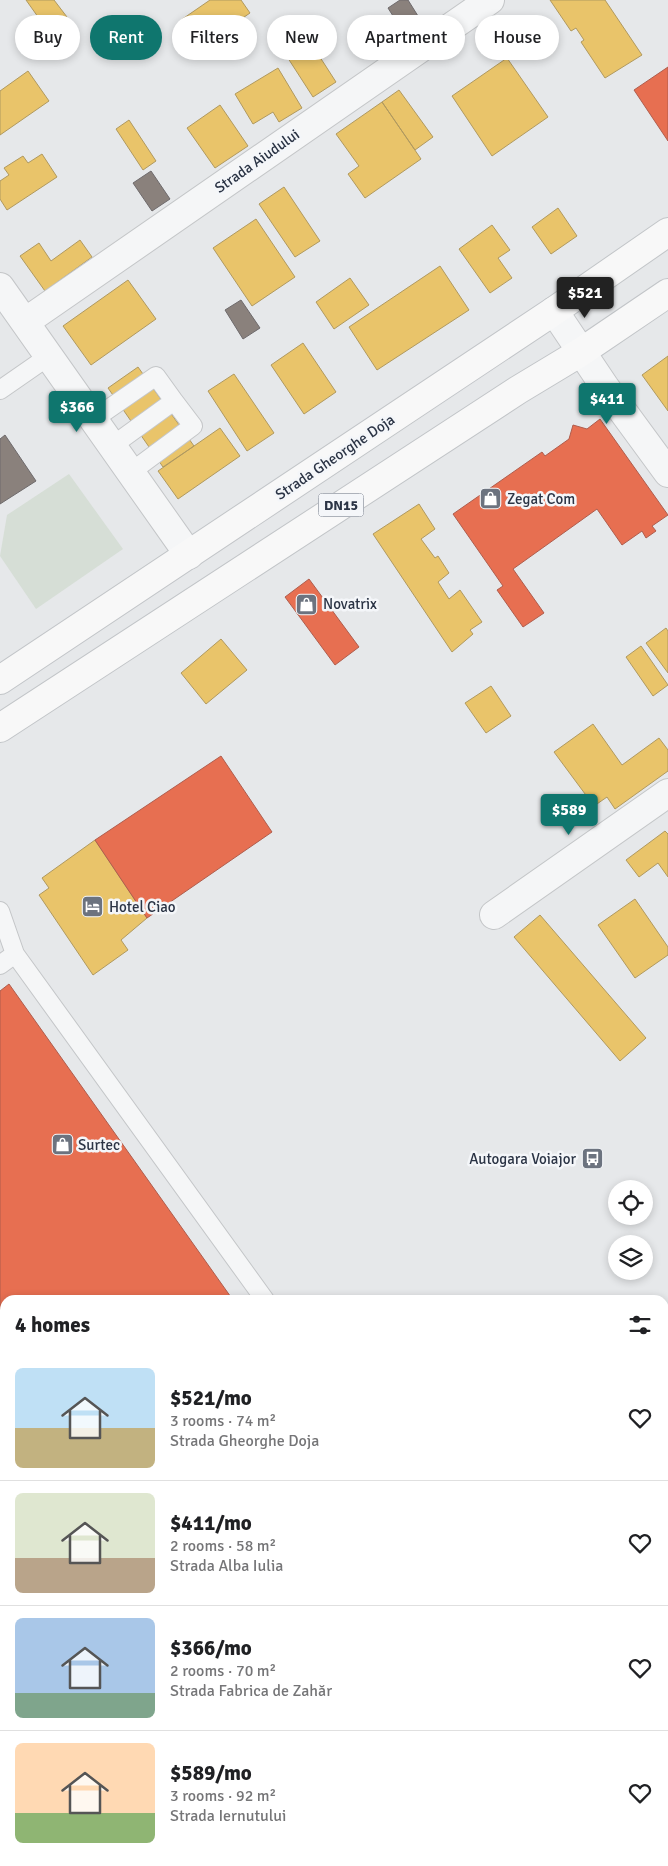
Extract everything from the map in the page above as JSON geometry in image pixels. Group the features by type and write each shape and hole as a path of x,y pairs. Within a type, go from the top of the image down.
{"main road":[{"name":"Strada Gheorghe Doja","path":"0,680 554,311 668,232"},
{"name":"DN15","path":"0,728 518,390 581,352 668,293"}],"street":[{"name":"Strada Aiudului","path":"25,322 490,0"},
{"path":"0,287 189,555"},
{"path":"554,311 581,352 668,473"},
{"path":"494,914 668,793"}],"lane":[{"path":"0,390 49,356"},
{"path":"94,420 156,376 193,426 131,472"},
{"path":"112,446 174,401"},
{"path":"0,910 15,954 261,1295"},
{"path":"0,965 15,954"}],"shaded area":[{"path":"69,474 123,549 36,609 0,556 7,515"}],"building: Homes":[{"path":"26,0 54,0 65,15 37,15"},
{"path":"210,0 241,0 250,13 247,15 188,15"},
{"path":"550,0 605,0 642,55 605,78 581,42 584,40 576,28 571,31"},
{"path":"289,60 322,60 336,82 313,97"},
{"path":"504,60 508,60 548,117 492,156 452,96"},
{"path":"278,68 302,108 279,122 273,112 253,124 235,94"},
{"path":"28,71 49,101 0,135 0,91"},
{"path":"399,90 433,137 415,150 382,102"},
{"path":"382,102 421,159 365,198 348,174 359,166 336,134"},
{"path":"220,105 248,146 215,168 187,128"},
{"path":"129,120 156,161 143,170 116,129"},
{"path":"42,154 57,177 7,210 0,199 0,181 9,175 4,168 23,156 28,163"},
{"path":"284,187 320,241 295,257 259,204"},
{"path":"558,208 577,236 551,254 532,227"},
{"path":"256,219 295,277 252,306 213,248"},
{"path":"492,225 510,250 498,258 512,278 490,293 459,249"},
{"path":"80,240 92,257 45,291 20,256 39,243 51,261"},
{"path":"440,266 469,310 377,370 349,327"},
{"path":"350,278 369,305 334,329 316,302"},
{"path":"128,280 156,319 91,365 63,326"},
{"path":"303,343 336,392 304,414 271,365"},
{"path":"668,356 668,411 642,375"},
{"path":"138,367 194,446 163,467 108,388"},
{"path":"234,374 274,433 247,451 208,391"},
{"path":"220,428 240,456 178,499 158,471"},
{"path":"419,504 435,529 421,539 435,558 438,556 449,573 438,582 449,599 460,590 482,622 470,630 473,634 452,652 373,534"},
{"path":"666,628 668,631 668,673 646,643"},
{"path":"221,639 247,670 206,704 181,673"},
{"path":"641,646 668,685 653,696 626,657"},
{"path":"491,686 511,716 486,733 465,703"},
{"path":"593,724 622,765 659,738 668,750 668,771 615,809 607,797 594,806 554,752"},
{"path":"665,831 668,834 668,877 658,863 639,877 626,860"},
{"name":"Hotel Ciao","path":"95,840 147,918 121,940 128,950 93,975 39,895 49,888 42,878"},
{"path":"635,899 668,947 668,955 635,978 598,925"},
{"path":"540,915 646,1038 620,1061 514,937"}],"building: Shops":[{"path":"668,67 668,141 634,90"},
{"path":"600,419 668,515 652,526 656,531 646,538 642,531 622,545 597,509 513,569 544,613 523,627 497,590 503,586 453,514 542,452 545,456 569,439 573,425 587,429"},
{"path":"309,579 359,647 335,665 285,597"},
{"path":"221,756 272,832 147,918 95,840"},
{"name":"Surtec","path":"9,984 229,1295 0,1295 0,991"}],"building: Industry":[{"path":"400,0 408,0 417,15 392,15 388,8"},
{"path":"151,171 170,199 152,211 133,183"},
{"path":"241,300 260,328 243,339 225,310"},
{"path":"5,435 36,481 0,504 0,439"}],"place":[{"name":"Zegat Com","path":"491,499"},
{"name":"Novatrix","path":"307,604"},
{"name":"Hotel Ciao","path":"93,907"},
{"name":"Surtec","path":"62,1145"},
{"name":"Autogara Voiajor","path":"592,1159"}]}
